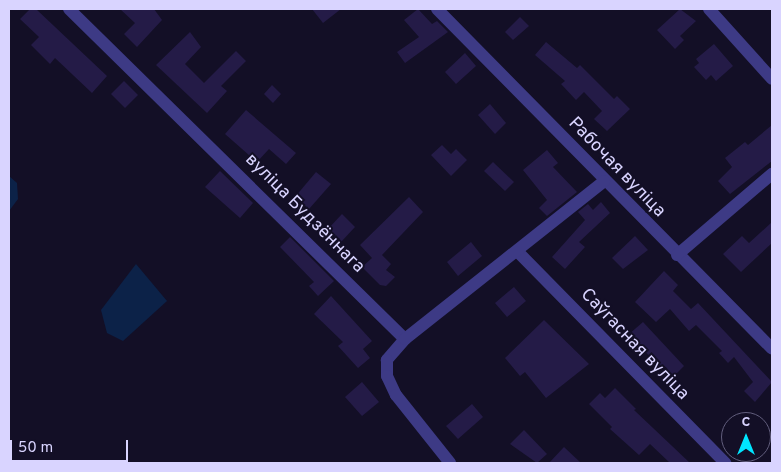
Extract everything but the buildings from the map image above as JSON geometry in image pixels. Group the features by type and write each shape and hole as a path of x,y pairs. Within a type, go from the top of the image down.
{"street":[{"name":"вуліца Будзённага","path":"69,9 405,339"},
{"name":"Рабочая вуліца","path":"437,9 677,255 772,349"},
{"path":"709,9 772,79"},
{"path":"677,255 772,174"},
{"path":"450,463 396,394 387,376 387,360 405,339 518,252 604,180"},
{"name":"Саўгасная вуліца","path":"518,252 725,463"}],"water":[{"path":"9,176 17,183 18,199 9,211"},
{"path":"136,264 167,301 123,341 107,333 101,310"}]}
